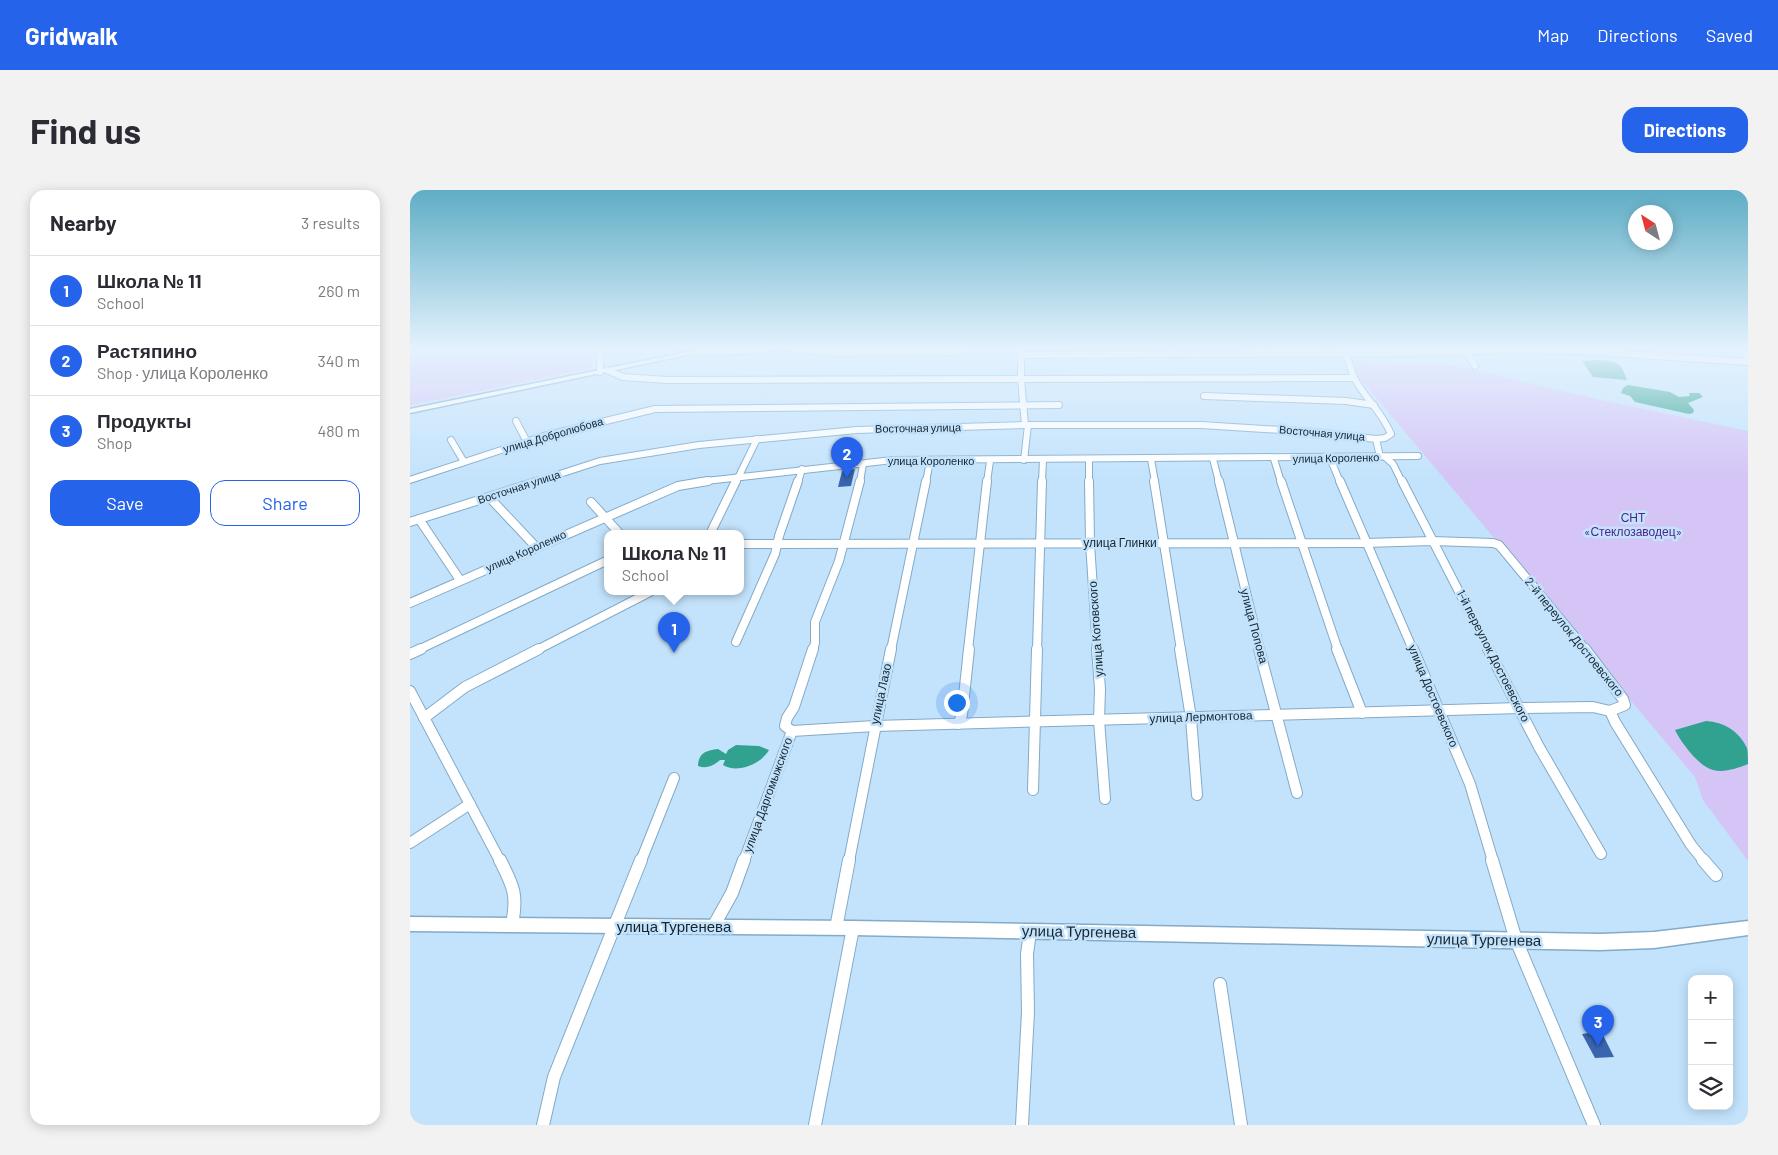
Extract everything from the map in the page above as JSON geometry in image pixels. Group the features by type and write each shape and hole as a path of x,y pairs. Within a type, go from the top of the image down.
{"street":[{"path":"410,411 509,391"},
{"path":"1022,391 1026,425 1024,460"},
{"path":"1230,391 1230,397"},
{"path":"1363,391 1388,425 1391,434 1385,438 1376,439"},
{"path":"1204,396 1346,401 1374,406"},
{"name":"улица Добролюбова","path":"410,480 527,442 619,416 661,408 1059,405"},
{"path":"516,421 516,426 527,442"},
{"name":"Восточная улица","path":"410,522 600,461 684,447 857,430 1026,425 1201,425 1314,432 1376,439"},
{"path":"712,530 740,477 757,439"},
{"name":"1-й переулок Достоевского","path":"1376,439 1383,457 1392,464 1556,777 1601,854"},
{"path":"451,440 464,462"},
{"name":"улица Короленко","path":"410,603 678,486 893,460 1151,460 1418,456"},
{"name":"улица Достоевского","path":"1330,458 1470,784 1516,940 1594,1125"},
{"name":"улица Котовского","path":"1089,459 1090,543 1105,799"},
{"name":"улица Попова","path":"1213,459 1240,559 1249,609 1297,792"},
{"path":"1274,459 1352,691 1362,713"},
{"path":"958,724 962,715 979,543 990,460"},
{"path":"1033,790 1043,460"},
{"path":"1151,460 1191,718 1197,795"},
{"name":"улица Лазо","path":"836,928 875,726 930,461"},
{"name":"улица Даргомыжского","path":"713,927 732,893 792,731 785,726 787,718 794,707 815,643 812,635 816,617 842,552 857,500 863,464"},
{"path":"736,642 778,545 779,536 802,470"},
{"path":"489,497 536,547"},
{"path":"591,502 616,530"},
{"path":"419,519 460,580"},
{"name":"улица Глинки","path":"744,544 1366,543 1432,541 1499,545"},
{"name":"2-й переулок Достоевского","path":"1499,545 1624,699 1625,705 1610,711 1691,845 1716,875"},
{"path":"410,654 604,562"},
{"path":"424,718 465,687 479,679 644,595"},
{"path":"410,691 513,886 516,905 512,924"},
{"name":"улица Лермонтова","path":"792,731 875,726 1520,708 1593,707 1610,711"},
{"path":"543,1125 554,1077 674,778"},
{"path":"410,843 470,804"},
{"name":"улица Тургенева","path":"410,924 853,928 1600,942 1654,940 1748,928"},
{"path":"815,1125 853,928"},
{"path":"1022,1125 1028,1012 1027,954 1030,932"},
{"path":"1220,984 1241,1125"}],"green space":[{"path":"410,391 481,391 410,405"},
{"name":"СНТ «Стеклозаводец»","path":"1370,391 1561,391 1748,431 1748,861 1703,800 1695,777"}],"shaded area":[{"path":"1622,391 1662,391 1670,392 1679,397 1690,396 1689,393 1699,393 1703,397 1688,403 1694,410 1693,413 1689,414 1635,402 1630,396 1621,393"},
{"path":"1706,721 1719,723 1730,728 1740,737 1747,748 1748,764 1731,770 1717,771 1707,768 1696,759 1681,741 1675,730"},
{"path":"736,745 759,746 769,750 760,760 742,768 729,768 723,765 725,760 720,760 707,767 698,766 701,755 704,753 718,749 726,754 728,750"}],"building":[{"path":"855,469 851,486 838,487 842,471"},
{"path":"1601,1031 1614,1057 1595,1058 1582,1034"}],"place":[{"name":"Растяпино","path":"847,478"},
{"name":"Школа № 11","path":"674,653"},
{"name":"Продукты","path":"1598,1046"}]}
